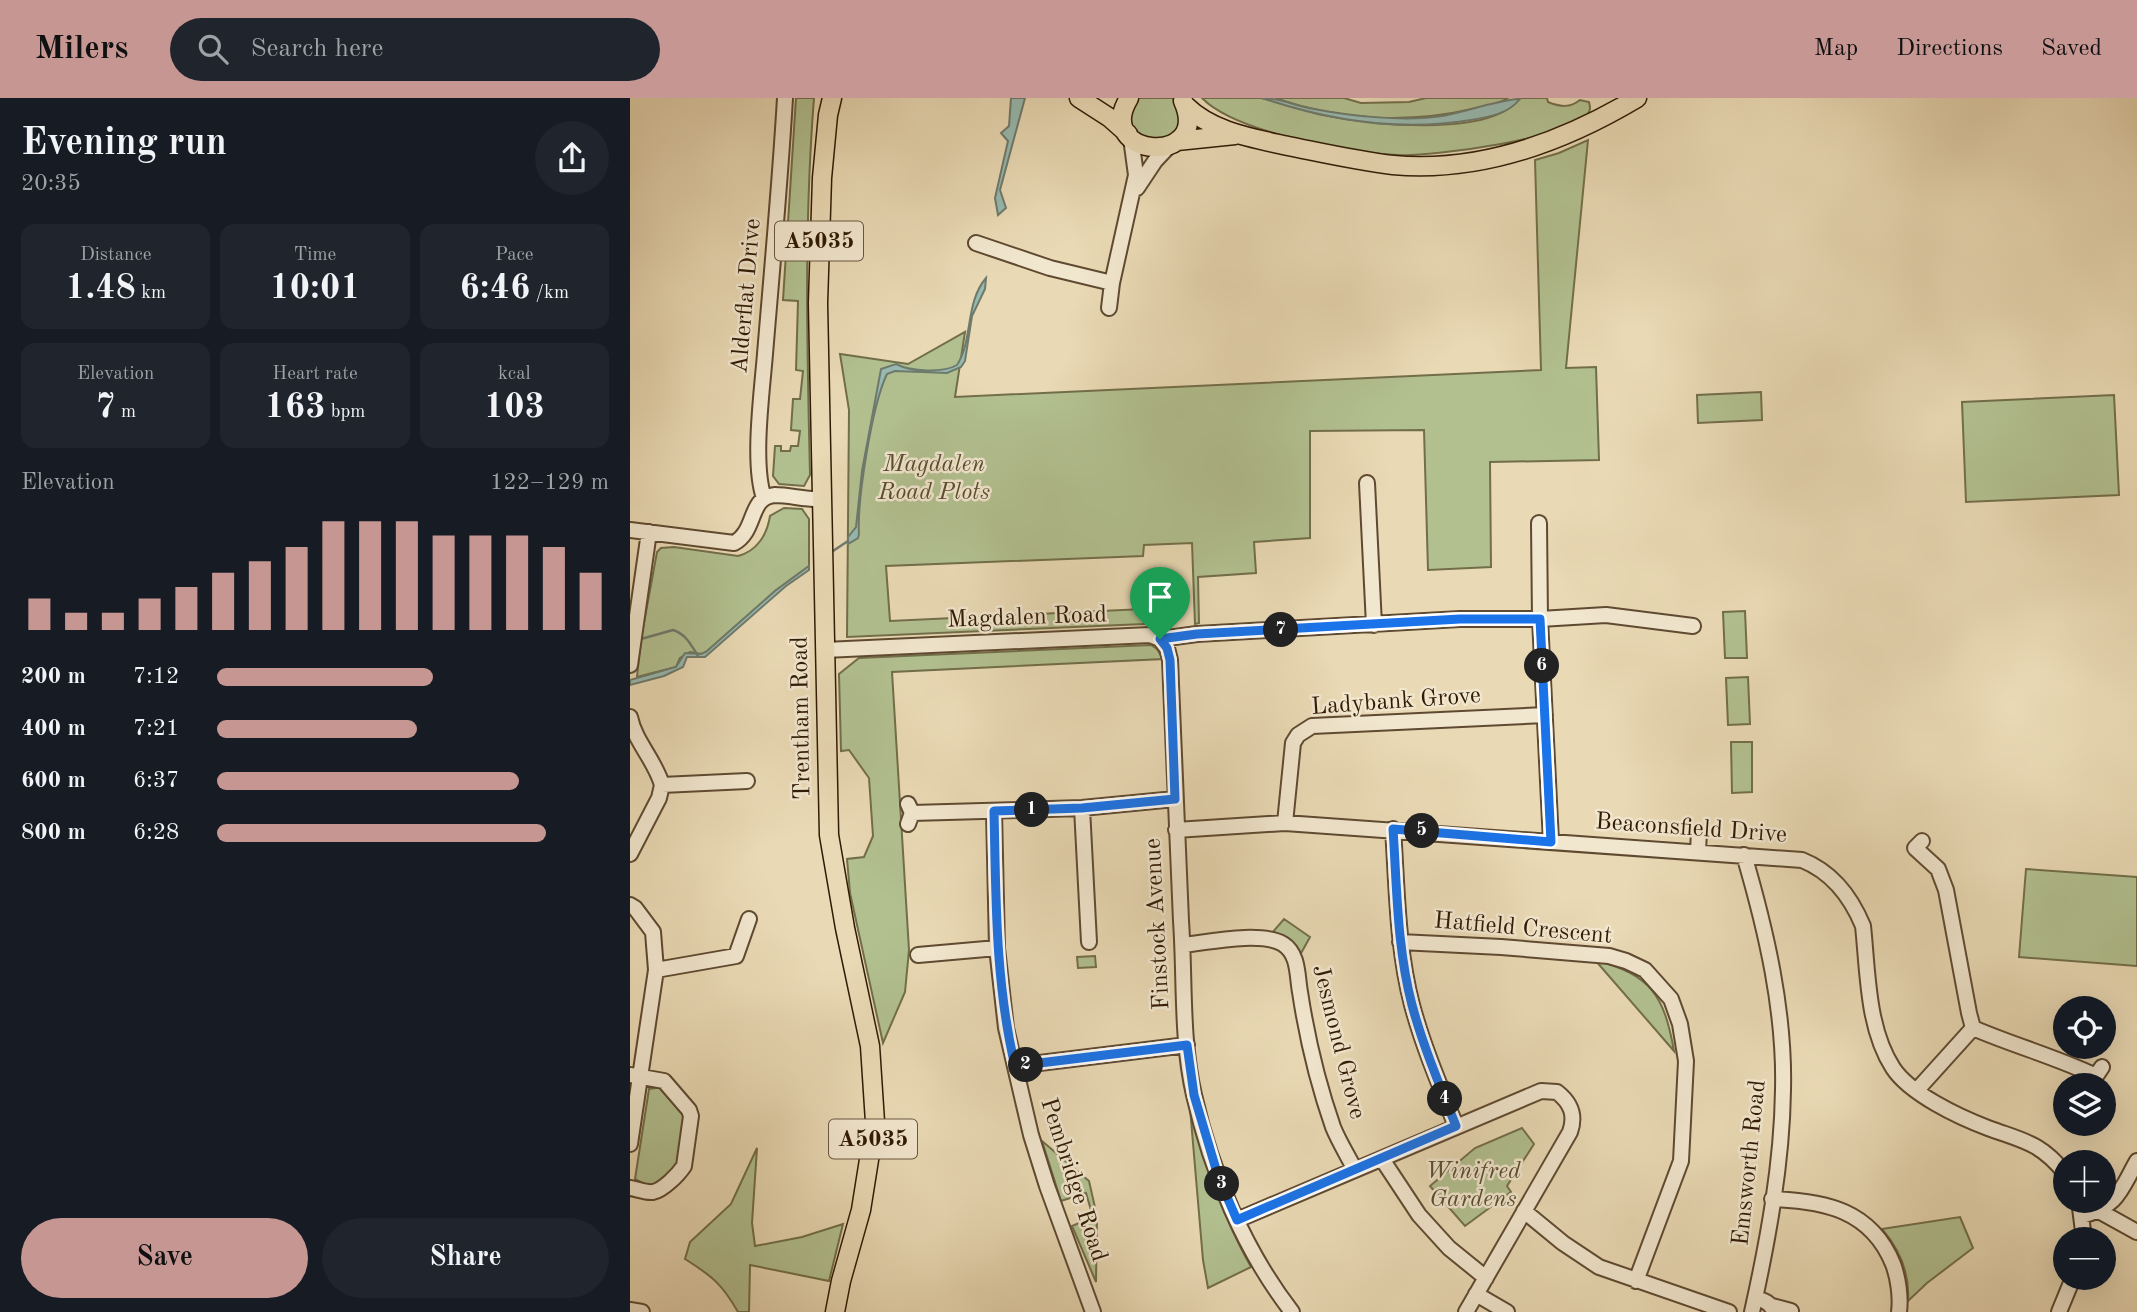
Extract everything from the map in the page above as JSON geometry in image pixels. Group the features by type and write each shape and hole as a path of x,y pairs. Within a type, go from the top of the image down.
{"main road":[{"path":"1079,98 1110,118 1138,144 1152,149 1173,143 1238,135"},
{"path":"1129,98 1123,117 1130,136"},
{"path":"1183,100 1203,119 1238,135 1395,165 1465,162 1546,144 1594,123 1637,98"},
{"path":"1173,143 1186,126 1183,100"},
{"name":"Trentham Road","path":"829,104 820,211 819,264 821,499 829,835 870,1046 875,1122 861,1210 835,1312"}],"street":[{"name":"Alderflat Drive","path":"765,498 758,471 785,98"},
{"path":"1109,308 1136,175 1130,136"},
{"path":"1133,195 1151,166 1173,143"},
{"path":"976,243 1050,268 1112,283"},
{"path":"1367,483 1374,625"},
{"path":"630,530 734,543 746,533 754,511 765,498 776,495 821,499"},
{"path":"1537,523 1551,842"},
{"path":"630,665 649,533"},
{"name":"Magdalen Road","path":"825,650 1150,635 1160,639 1197,634 1460,619 1540,619 1606,615 1693,625"},
{"name":"Finstock Avenue","path":"1160,639 1167,648 1170,660 1187,1045 1194,1095 1218,1176 1237,1220 1255,1255 1292,1312"},
{"name":"Ladybank Grove","path":"1285,823 1293,743 1312,726 1545,715"},
{"path":"630,717 633,730 655,767 662,785 659,798 630,854"},
{"path":"662,785 747,781"},
{"path":"909,814 1082,808 1175,799"},
{"path":"1082,808 1089,946"},
{"name":"Pembridge Road","path":"994,811 997,948 1006,1028 1031,1135 1093,1312"},
{"name":"Beaconsfield Drive","path":"1176,830 1285,823 1802,860 1824,872 1850,900 1863,926 1873,1014 1880,1040 1895,1071 1917,1090 1961,1116 2034,1144 2053,1160"},
{"path":"1393,829 1400,942 1412,1004 1430,1062 1456,1126"},
{"path":"1698,851 1699,832"},
{"path":"1922,841 1915,848 1938,869 1947,890 1973,1028"},
{"name":"Emsworth Road","path":"1744,855 1776,990 1783,1090 1772,1199 1754,1305"},
{"path":"630,905 653,932 656,970 635,1076 630,1144"},
{"path":"656,970 736,956 749,919"},
{"name":"Jesmond Grove","path":"1183,945 1259,938 1278,942 1294,955 1305,1023 1320,1086 1334,1129 1355,1170"},
{"name":"Hatfield Crescent","path":"1400,942 1609,956 1645,970 1671,999 1681,1024 1686,1061 1681,1161 1636,1281"},
{"path":"915,955 997,948"},
{"path":"1973,1028 2008,1043 2058,1058 2096,1076 2102,1068"},
{"path":"1917,1090 1973,1028"},
{"path":"1015,1066 1187,1045"},
{"path":"630,1188 651,1193 680,1172 684,1166 691,1116 664,1081 635,1076"},
{"path":"1237,1220 1541,1091 1557,1092 1572,1110 1573,1123 1466,1312"},
{"path":"1382,1159 1419,1215 1450,1248 1486,1279"},
{"path":"2116,1197 2137,1161"},
{"path":"1772,1199 1799,1200 1838,1209 1869,1227 1879,1238 1896,1272 1899,1312"},
{"path":"1524,1211 1563,1243 1600,1267 1730,1312"},
{"path":"2081,1213 2083,1227"},
{"path":"2082,1216 2092,1213"},
{"path":"2103,1213 2137,1232"},
{"path":"2059,1312 2068,1290"},
{"path":"1476,1294 1507,1312"},
{"path":"1754,1305 1765,1301 1773,1309 1791,1311"},
{"path":"630,1310 642,1312"}],"green space":[{"path":"796,98 814,98 807,333 810,475 804,486 779,484 773,476 775,446 781,446 781,451 790,451 791,446 798,446 800,431 791,430 793,399 800,399 803,371 796,370 798,301 783,300"},
{"path":"1137,98 1173,98 1181,120 1176,132 1164,141 1136,134 1129,118"},
{"path":"1202,98 1261,98 1343,119 1427,125 1483,119 1505,111 1520,98 1547,98 1548,102 1565,106 1580,100 1589,102 1590,108 1579,121 1532,138 1440,153 1399,155 1324,145 1266,131 1218,110"},
{"path":"1275,98 1344,98 1361,103 1409,102 1426,98 1508,98 1491,105 1448,114 1398,118 1323,111"},
{"name":"Magdalen Road Plots","path":"1588,140 1566,368 1596,367 1599,460 1490,462 1491,567 1428,570 1424,430 1310,431 1310,538 1254,542 1256,573 1198,577 1199,623 1195,624 1192,543 1144,545 1143,556 886,566 890,621 1143,609 1144,624 847,637 849,410 840,354 908,364 965,332 955,397 1541,370 1535,160"},
{"path":"1761,392 1762,420 1698,423 1697,395"},
{"path":"2114,395 2119,495 1966,502 1962,402"},
{"path":"784,508 802,509 809,519 809,566 775,591 706,652 690,652 680,658 676,667 637,677 657,552 661,548 674,547 738,556 745,554 764,536 770,516"},
{"path":"1745,611 1747,658 1725,658 1723,612"},
{"path":"1151,645 1163,659 892,672 909,950 905,992 883,1043 850,893 847,859 864,857 873,836 869,778 849,750 841,751 839,674 859,658"},
{"path":"1748,677 1750,724 1728,725 1726,678"},
{"path":"1731,742 1752,742 1752,792 1732,793"},
{"path":"2026,869 2137,877 2137,966 2019,957"},
{"path":"1284,919 1310,937 1299,957 1290,940 1282,935 1271,934"},
{"path":"1095,956 1096,967 1078,968 1077,957"},
{"path":"1595,960 1630,973 1652,990 1665,1015 1674,1051"},
{"path":"663,1087 681,1106 684,1116 677,1167 652,1188 635,1179 649,1089"},
{"path":"1190,1108 1223,1209 1251,1267 1208,1288 1203,1260"},
{"name":"Winifred Gardens","path":"1522,1128 1534,1144 1507,1186 1511,1192 1465,1226 1430,1186 1475,1148"},
{"path":"1042,1141 1089,1181 1097,1216 1096,1282 1072,1226 1093,1217 1086,1193 1061,1201"},
{"path":"757,1148 752,1223 755,1246 802,1237 843,1224 829,1281 750,1265 749,1312 738,1312 716,1281 685,1259 690,1242 731,1204"},
{"path":"1960,1217 1973,1248 1908,1301 1902,1262 1882,1229"}],"water":[{"path":"1011,98 1025,98 1000,190 1006,208 998,215 995,198 1008,141 1001,133 1009,126"},
{"path":"1262,98 1344,114 1411,118 1442,116 1520,99 1510,108 1491,116 1418,125 1339,118"},
{"path":"986,278 985,289 972,316 965,361 961,367 947,373 895,371 887,374 876,407 867,453 860,499 859,534 858,538 848,544 848,537 856,527 862,471 881,369 896,364 927,371 957,365 965,345 975,298"},
{"path":"809,566 809,570 786,586 705,657 687,657 683,667 664,676 630,685 630,680 676,667 685,653 706,652 775,591"}],"waterway":[{"path":"830,553 848,541"},
{"path":"641,639 673,630 685,637 698,656"}],"route":[{"path":"1460,619 1540,619 1551,842 1393,829 1400,942 1412,1004 1430,1062 1456,1126 1237,1220 1218,1176 1194,1095 1187,1045 1015,1066 1006,1028 997,948 994,811 1082,808 1175,799 1170,660 1167,648 1160,639 1197,634 1460,619"}]}
